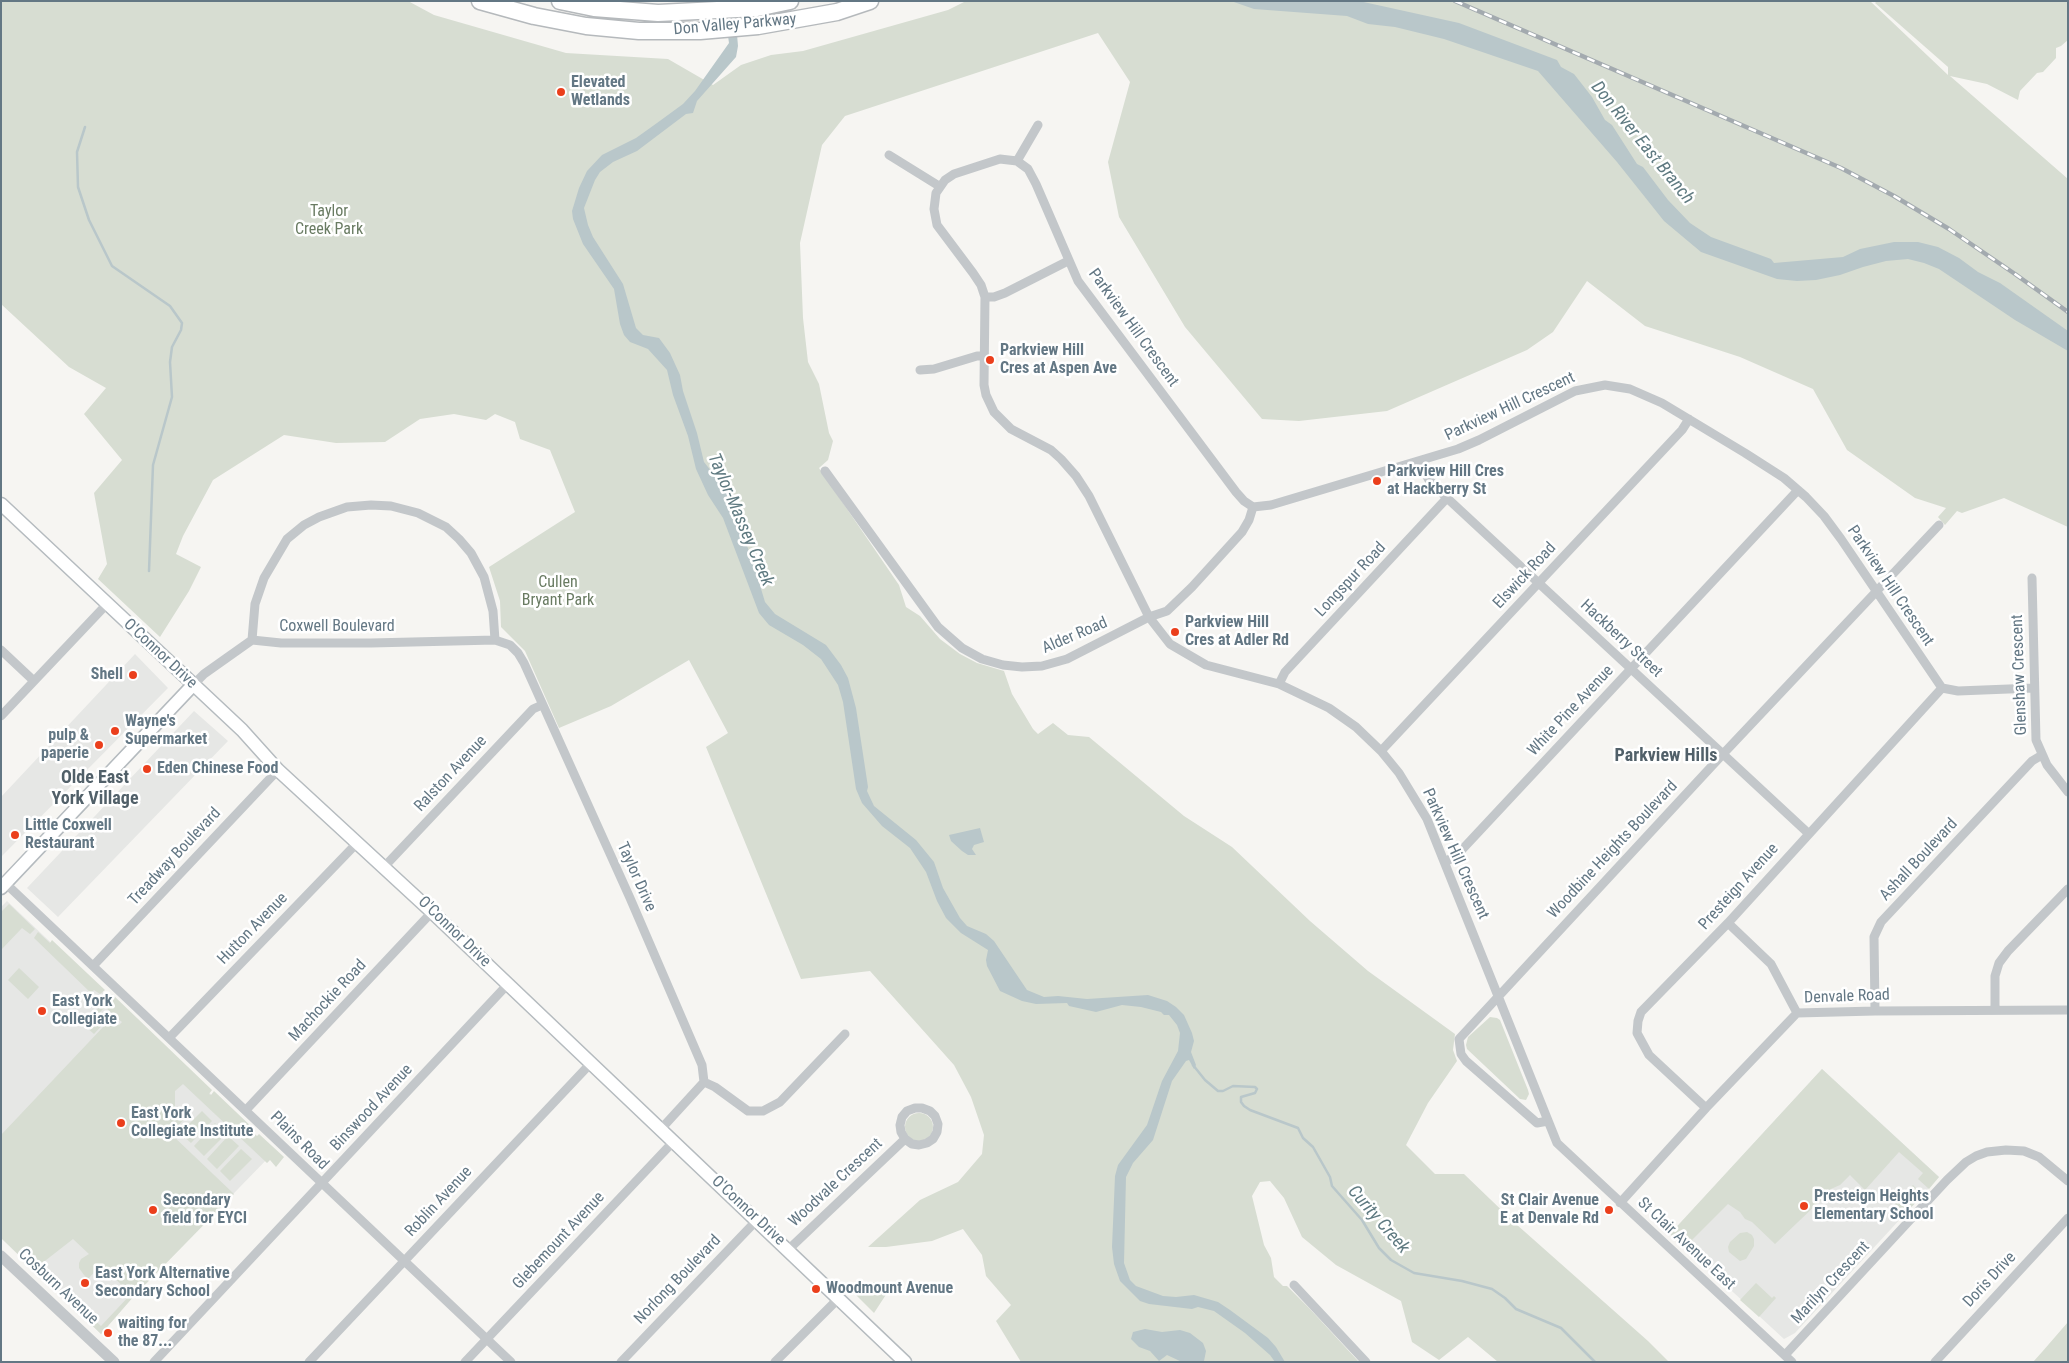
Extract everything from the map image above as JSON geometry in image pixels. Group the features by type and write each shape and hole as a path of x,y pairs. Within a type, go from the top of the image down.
{"highway":[{"name":"Don Valley Parkway","path":"480,1 534,16 586,26 639,31 700,31 758,26 837,12 870,1"},
{"name":"Don Valley Parkway","path":"560,1 594,8 658,13 757,8 790,1"}],"main road":[{"name":"O'Connor Drive","path":"1,504 242,730 278,770 358,842 789,1249 905,1362"},
{"path":"2,884 193,685"}],"street":[{"path":"889,155 939,186 944,180 965,169 1000,159 1017,161 1038,125"},
{"name":"Parkview Hill Crescent","path":"1017,161 1032,175 1078,281 1244,502 1253,507 1271,505 1419,462 1479,440 1565,395 1589,387 1605,385 1640,392 1689,419 1784,478 1815,505 1832,526 1942,688"},
{"name":"Parkview Hill Crescent","path":"939,186 934,209 938,225 973,273 985,297 984,356 986,395 994,412 1011,428 1051,450 1076,476 1089,496 1149,618 1170,644 1206,665 1279,684 1330,708 1356,727 1382,751 1415,797 1445,862 1548,1121 1561,1147"},
{"path":"985,297 994,297 1005,293 1068,261"},
{"path":"920,370 934,369 977,356 984,356"},
{"name":"Elswick Road","path":"1382,751 1682,430 1689,419"},
{"name":"Hackberry Street","path":"1419,462 1429,480 1447,498 1808,833"},
{"name":"Alder Road","path":"824,471 938,627 962,648 982,659 1013,666 1042,666 1067,659 1167,611 1192,587 1242,532 1249,520 1253,507"},
{"name":"White Pine Avenue","path":"1445,862 1457,855 1798,490"},
{"name":"Longspur Road","path":"1279,684 1286,672 1447,498"},
{"path":"193,685 204,674 252,640 255,604 264,578 287,539 304,525 318,517 348,507 371,504 391,506 418,513 446,527 470,553 484,577 493,612 496,640"},
{"name":"Woodbine Heights Boulevard","path":"1548,1121 1537,1123 1466,1061 1459,1046 1459,1040 1463,1033 1939,525"},
{"name":"Glenshaw Crescent","path":"2032,578 2036,740 2042,755 2068,792"},
{"path":"1,716 106,604"},
{"name":"Coxwell Boulevard","path":"252,640 281,643 371,643 496,640"},
{"name":"Taylor Drive","path":"496,640 510,645 518,653 630,898 702,1065 704,1082"},
{"path":"1,650 34,681"},
{"path":"1942,688 1958,690 2034,688"},
{"name":"Presteign Avenue","path":"1706,1108 1648,1055 1637,1033 1638,1021 1648,1003 1728,923 1942,688"},
{"name":"Ralston Avenue","path":"384,867 533,709 542,705"},
{"name":"Ashall Boulevard","path":"1875,1011 1874,937 1882,922 2032,761 2042,755"},
{"name":"Treadway Boulevard","path":"93,966 278,770"},
{"name":"Hutton Avenue","path":"169,1038 358,842"},
{"name":"Plains Road","path":"2,884 93,966 511,1362"},
{"path":"1995,1010 1995,976 1999,963 2008,950 2068,889"},
{"name":"Machockie Road","path":"246,1110 432,912"},
{"path":"1728,923 1771,964 1797,1013"},
{"name":"Binswood Avenue","path":"154,1362 508,984"},
{"name":"Denvale Road","path":"1620,1203 1706,1108 1797,1013 2068,1010"},
{"path":"661,1129 704,1082 715,1087 748,1111 763,1111 774,1107 787,1096 845,1034"},
{"name":"Roblin Avenue","path":"309,1362 591,1064"},
{"name":"Woodvale Crescent","path":"922,1108 930,1111 935,1116 938,1124 937,1132 933,1139 919,1145 912,1144 905,1139 901,1132 900,1124 902,1117 908,1111 922,1108"},
{"name":"Woodvale Crescent","path":"789,1249 905,1139"},
{"name":"Glebemount Avenue","path":"465,1362 674,1141"},
{"name":"St Clair Avenue East","path":"1561,1147 1792,1362"},
{"name":"Marilyn Crescent","path":"1785,1355 1947,1180 1966,1162 1987,1152 2024,1151 2039,1157 2068,1181"},
{"name":"Doris Drive","path":"1935,1362 2068,1218"},
{"name":"Norlong Boulevard","path":"621,1362 757,1220"},
{"name":"Cosburn Avenue","path":"1,1256 114,1362"},
{"path":"1294,1285 1366,1362"},
{"path":"775,1362 839,1298"}],"shaded area":[{"path":"723,1 734,1 738,46 736,57 697,101 693,113 686,114 637,151 613,162 600,172 584,208 588,225 593,237 623,284 636,328 643,335 659,338 670,353 680,375 704,462 727,493 752,559 765,602 775,614 826,645 848,678 856,708 868,787 867,791 874,806 916,840 934,862 943,888 960,918 967,926 986,934 994,941 1027,990 1044,997 1058,996 1087,999 1148,995 1167,1001 1184,1015 1194,1041 1191,1052 1196,1065 1194,1069 1189,1060 1186,1061 1172,1081 1153,1140 1133,1163 1126,1177 1124,1263 1130,1280 1136,1286 1163,1296 1194,1295 1218,1302 1268,1338 1285,1362 1275,1362 1270,1355 1245,1333 1214,1311 1198,1307 1192,1309 1149,1304 1140,1301 1120,1281 1114,1264 1112,1247 1115,1176 1118,1165 1147,1125 1162,1081 1178,1051 1180,1033 1177,1025 1169,1015 1141,1007 1122,1005 1096,1012 1069,1006 1067,1003 1036,1004 1022,1001 1000,991 987,966 988,950 961,933 946,918 926,872 910,848 882,826 862,803 856,789 843,702 838,685 821,659 803,645 769,625 759,613 723,518 708,495 696,469 688,436 673,395 667,370 648,349 630,342 624,335 620,324 614,289 583,244 573,219 572,211 579,188 587,171 602,155 636,138 683,104 695,91 729,43"},
{"path":"1231,1 1359,1 1459,23 1557,60 1561,67 1574,74 1592,97 1605,120 1612,125 1637,164 1643,167 1668,200 1690,223 1711,237 1771,259 1774,263 1843,257 1860,249 1894,242 1918,242 1938,247 1959,258 1978,272 2000,283 2068,331 2068,351 2015,320 1939,269 1924,263 1908,259 1886,261 1840,275 1816,280 1797,281 1777,279 1701,252 1664,221 1617,162 1538,71 1444,39 1395,27 1368,24 1347,16 1254,9"},
{"path":"135,654 168,688 1,857 1,797"},
{"path":"194,711 228,741 58,917 27,888"},
{"path":"980,828 984,842 974,845 972,849 976,855 968,855 962,851 951,841 949,835"},
{"name":"East York Collegiate Institute","path":"7,901 273,1153 134,1296 101,1334 1,1238 1,907"},
{"name":"Presteign Heights Elementary School","path":"1822,1069 1939,1177 1795,1333 1784,1339 1670,1234"},
{"path":"1145,1329 1162,1332 1180,1330 1190,1333 1203,1343 1206,1351 1204,1361 1182,1362 1167,1355 1159,1361 1150,1351 1139,1347 1131,1339 1133,1332"}],"green space":[{"name":"Taylor Creek Park","path":"1,1 408,1 434,15 566,53 668,59 713,85 741,65 771,55 803,51 948,10 966,1 1870,1 1948,75 1948,67 1875,3 1877,1 2068,1 2068,40 2056,48 2056,58 2043,72 2037,73 2020,91 2018,100 1987,84 1950,76 2068,179 2068,527 2004,498 1962,513 1957,511 1945,525 1938,517 1946,508 1915,498 1847,450 1813,389 1740,357 1645,326 1587,281 1553,332 1527,350 1387,411 1299,421 1262,419 1185,327 1119,217 1108,162 1130,82 1098,33 845,116 822,145 800,243 803,318 808,362 819,384 829,433 833,441 828,460 819,468 899,585 906,607 920,616 940,639 960,654 977,663 1004,671 1012,694 1038,734 1053,723 1068,735 1089,737 1184,816 1232,847 1310,921 1368,971 1455,1034 1453,1050 1457,1061 1428,1103 1406,1145 1435,1174 1464,1174 1516,1224 1648,1341 1669,1362 1498,1362 1468,1337 1439,1360 1412,1342 1401,1301 1336,1265 1302,1237 1284,1198 1270,1181 1260,1182 1252,1196 1264,1245 1271,1258 1274,1277 1283,1286 1287,1286 1310,1309 1359,1362 1021,1362 996,1321 1011,1305 986,1276 982,1255 963,1229 932,1241 886,1247 868,1247 920,1200 958,1182 982,1154 984,1135 971,1097 954,1065 870,971 801,979 706,747 728,733 689,660 611,706 559,728 525,651 501,627 500,601 489,567 575,512 550,450 520,439 515,422 495,414 486,420 454,414 420,419 385,442 336,443 284,435 213,480 183,536 176,554 201,567 189,591 160,637 98,579 107,564 94,493 122,460 84,414 106,388 69,367 1,304"},
{"path":"9,904 35,929 30,934 22,928 1,950 1,912"},
{"path":"38,932 50,943 52,940 105,990 100,994 94,990 91,993 34,938"},
{"path":"19,968 39,987 28,999 8,980"},
{"name":"East York Collegiate Institute","path":"112,994 212,1090 209,1094 211,1095 214,1091 256,1131 254,1133 257,1136 259,1134 284,1157 276,1167 270,1160 267,1163 183,1084 175,1091 175,1109 185,1118 171,1134 234,1194 134,1296 101,1334 73,1307 78,1305 101,1326 131,1294 101,1265 88,1279 79,1268 79,1263 81,1259 89,1254 73,1239 41,1264 36,1255 32,1256 33,1261 29,1265 1,1238 1,1135 105,1025 119,1025 122,1022 118,1019 116,1022 110,1021 115,1016 105,1007 98,1014 106,1021 94,1034 85,1026 93,1014"},
{"path":"1490,1017 1500,1020 1528,1090 1529,1094 1526,1100 1520,1099 1467,1049 1468,1037"},
{"path":"1822,1069 1939,1177 1929,1189 1918,1179 1923,1173 1899,1152 1865,1190 1850,1175 1840,1185 1824,1192 1821,1200 1775,1244 1752,1222 1745,1219 1740,1212 1728,1204 1684,1248 1670,1234"},
{"path":"202,1111 212,1121 191,1143 180,1133"},
{"path":"919,1113 929,1117 933,1127 929,1137 919,1141 909,1137 905,1127 909,1117"},
{"path":"215,1123 226,1134 204,1156 194,1146"},
{"path":"228,1136 239,1146 217,1169 207,1159"},
{"path":"241,1149 252,1159 230,1181 220,1171"},
{"path":"1913,1185 1923,1195 1903,1216 1892,1207"},
{"path":"1747,1232 1754,1239 1754,1246 1746,1259 1740,1261 1729,1252 1728,1247 1730,1242 1740,1233"},
{"path":"874,1282 886,1283 889,1290 874,1313 854,1293"},
{"path":"1756,1283 1772,1298 1774,1296 1776,1298 1759,1317 1740,1300"},
{"path":"2068,1322 2068,1362 2033,1362 2042,1352"}],"waterway":[{"path":"85,127 77,152 78,187 89,220 112,266 170,306 182,323 181,330 172,347 170,362 172,397 153,465 149,571"},
{"name":"Curity Creek","path":"1193,1065 1205,1080 1218,1091 1223,1091 1233,1086 1255,1087 1257,1089 1255,1093 1241,1097 1241,1102 1244,1106 1298,1128 1303,1138 1313,1147 1330,1177 1332,1186 1362,1220 1379,1248 1391,1260 1414,1273 1462,1281 1492,1289 1516,1309 1561,1328 1595,1362"}],"railway":[{"path":"1455,1 1841,168 1894,196 1949,229 2068,312"}],"place":[{"name":"Elevated Wetlands","path":"561,92"},
{"name":"Parkview Hill Cres at Aspen Ave","path":"990,360"},
{"name":"Parkview Hill Cres at Hackberry St","path":"1377,481"},
{"name":"Parkview Hill Cres at Adler Rd","path":"1175,632"},
{"name":"Shell","path":"133,675"},
{"name":"Wayne's Supermarket","path":"115,731"},
{"name":"pulp & paperie","path":"99,745"},
{"name":"Eden Chinese Food","path":"147,769"},
{"name":"Little Coxwell Restaurant","path":"15,835"},
{"name":"East York Collegiate","path":"42,1011"},
{"name":"East York Collegiate Institute","path":"121,1123"},
{"name":"Presteign Heights Elementary School","path":"1804,1206"},
{"name":"Secondary field for EYCI","path":"153,1210"},
{"name":"St Clair Avenue E at Denvale Rd","path":"1609,1210"},
{"name":"East York Alternative Secondary School","path":"85,1283"},
{"name":"Woodmount Avenue","path":"816,1289"},
{"name":"waiting for the 87...","path":"108,1333"}],"district":[{"name":"Parkview Hills","path":"1666,756"},
{"name":"Olde East York Village","path":"95,788"}],"water label":[{"name":"Don River East Branch","path":"1642,143"},
{"name":"Taylor-Massey Creek","path":"740,520"}],"park label":[{"name":"Cullen Bryant Park","path":"558,592"}]}
